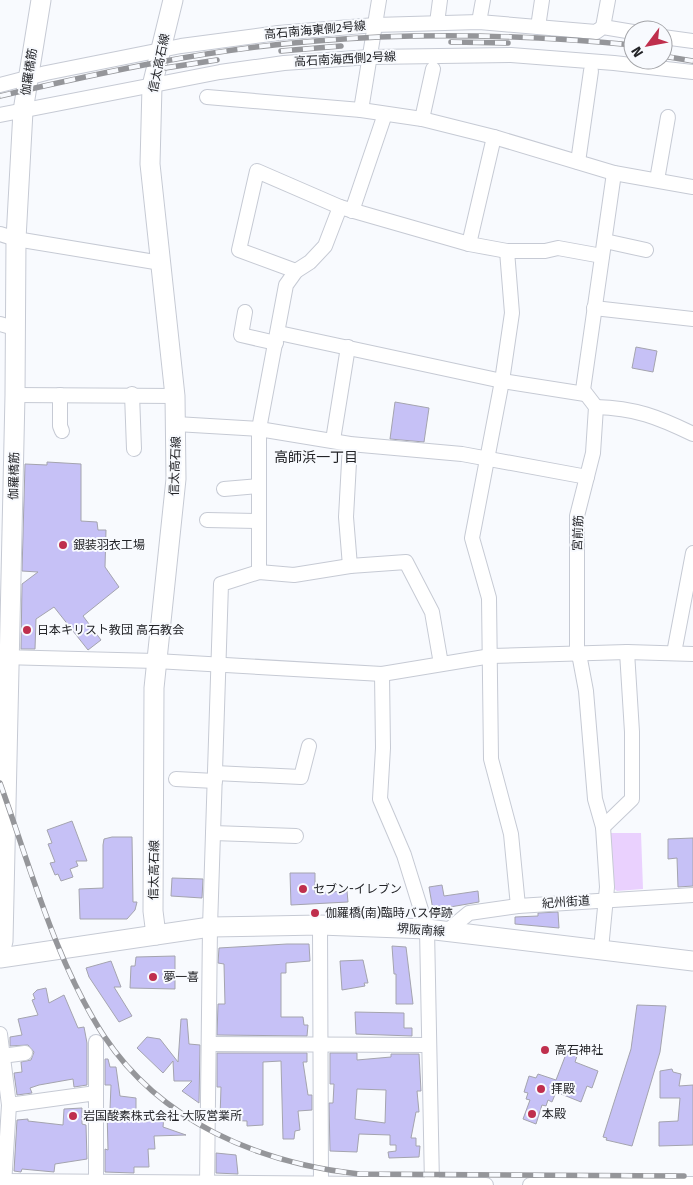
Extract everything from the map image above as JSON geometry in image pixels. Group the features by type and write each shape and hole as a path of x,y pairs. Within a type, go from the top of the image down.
{"main road":[{"name":"伽羅橋筋","path":"0,953 3,941 2,878 7,450 16,395 5,328 8,237 22,111 41,0"},
{"name":"信太高石線","path":"156,935 153,911 156,661 176,479 176,424 175,396 150,164 152,86 172,0"},
{"name":"堺阪南線","path":"0,958 210,927 320,925 437,931 693,961"}],"street":[{"path":"361,110 379,0"},
{"path":"437,23 440,0"},
{"path":"479,22 482,0"},
{"path":"538,27 542,0"},
{"path":"603,27 608,0"},
{"name":"高石南海東側2号線","path":"0,85 55,71 161,50 278,32 375,25 479,22 596,32 603,27 623,30"},
{"path":"673,38 693,41"},
{"name":"高石南海西側2号線","path":"0,115 220,72 284,63 370,58 511,55 614,62 693,72"},
{"path":"422,119 433,69"},
{"path":"578,162 591,72"},
{"path":"207,97 361,110 422,119 494,137 614,173 693,186"},
{"path":"260,572 259,429 286,285 296,271 310,262 325,246 346,209 385,114"},
{"path":"657,180 668,117"},
{"path":"470,244 494,137"},
{"path":"296,271 240,250 257,171 346,209 470,244 507,252 545,251 558,248 602,256"},
{"path":"614,173 582,390 596,407 624,408 659,418 693,434"},
{"path":"8,237 160,262"},
{"path":"605,241 646,250"},
{"path":"507,252 512,313 502,381 472,538 489,598 492,656 492,759 511,834 518,906"},
{"path":"594,308 693,319"},
{"path":"246,312 241,335 348,347 502,381 585,394"},
{"path":"333,440 348,347"},
{"path":"16,395 132,394 175,396"},
{"path":"132,394 134,449"},
{"path":"60,395 60,426 62,431"},
{"name":"宮前筋","path":"596,407 593,453 577,516 577,653 580,659 586,691 595,799 603,827 607,899 601,949"},
{"path":"176,424 259,429 350,444 462,454 587,477"},
{"path":"350,444 346,518 350,566"},
{"path":"224,489 259,486"},
{"path":"207,520 259,521"},
{"path":"674,653 693,553"},
{"path":"207,1184 210,927 221,584 260,572 294,575 350,566 406,562 432,612 440,664"},
{"path":"5,656 156,661 382,674 492,656 627,652 693,654"},
{"path":"603,827 632,799 632,732 627,652"},
{"path":"382,674 383,748 380,799 437,931 429,1045 432,1185"},
{"path":"176,779 301,777 309,746"},
{"path":"213,833 296,836"},
{"name":"紀州街道","path":"437,931 469,913 518,906 693,895"},
{"path":"320,925 321,1184"},
{"path":"0,1034 3,1083 9,1105 4,1183 486,1185"},
{"path":"96,1042 96,1184"},
{"path":"210,1044 429,1045"},
{"path":"2,1056 25,1053"},
{"path":"9,1105 96,1093"},
{"path":"530,1185 693,1184"}],"shaded area":[{"path":"608,833 641,833 643,889 617,891 612,887"}],"building":[{"path":"636,347 657,351 653,372 632,368"},
{"path":"395,402 429,408 424,442 390,439"},
{"name":"銀装羽衣工場","path":"47,462 81,464 81,521 97,522 98,530 106,530 105,567 119,587 83,616 101,640 88,650 54,607 36,619 35,649 21,649 22,584 38,572 22,571 25,464 47,465"},
{"path":"72,821 87,861 76,861 78,866 70,869 73,877 61,881 58,874 55,875 50,863 55,862 48,844 52,843 47,830"},
{"path":"132,837 133,902 137,902 135,910 127,919 80,919 79,889 103,888 104,839"},
{"path":"693,838 693,886 678,887 677,858 668,859 668,839"},
{"name":"セブン-イレブン","path":"290,873 315,873 315,893 347,891 348,902 291,905"},
{"path":"172,878 203,879 202,898 171,896"},
{"path":"442,885 444,896 478,891 479,902 433,910 429,887"},
{"path":"558,912 559,928 515,924 515,917 538,916 538,913"},
{"path":"309,944 310,961 286,963 286,973 281,973 281,1017 303,1017 304,1025 308,1025 307,1036 217,1035 218,1004 225,1004 224,964 218,963 219,948"},
{"path":"392,946 406,947 413,1004 396,1004 396,974 394,974"},
{"name":"夢一喜","path":"175,956 175,989 130,988 131,966 135,966 136,957"},
{"path":"363,960 368,983 364,983 365,986 342,990 340,961"},
{"path":"111,961 121,987 114,987 132,1016 119,1022 89,977 86,968"},
{"path":"46,988 49,1003 64,995 78,1028 84,1027 87,1043 87,1085 74,1087 73,1079 39,1085 30,1088 32,1093 17,1095 14,1073 22,1072 21,1062 31,1060 34,1052 28,1045 10,1046 10,1037 22,1035 18,1019 38,1015 32,1000 35,999 33,994 37,990"},
{"path":"637,1005 666,1006 660,1052 632,1146 606,1140 607,1138 603,1137 631,1049"},
{"path":"355,1012 404,1013 404,1028 412,1028 412,1036 356,1034"},
{"path":"181,1019 187,1019 189,1044 200,1045 199,1103 182,1091 192,1081 174,1081 173,1061 163,1073 137,1048 147,1037 160,1039 178,1062"},
{"path":"568,1049 578,1053 575,1062 598,1071 592,1088 587,1086 581,1102 556,1092 552,1102 548,1100 546,1106 542,1105 536,1124 523,1119 530,1100 526,1099 528,1093 524,1092 529,1076 536,1078 538,1074 556,1080"},
{"path":"217,1053 307,1053 307,1062 303,1062 308,1095 312,1095 312,1110 298,1111 300,1130 295,1131 294,1139 283,1139 281,1061 263,1062 263,1125 247,1126 247,1121 220,1118 221,1087 217,1087"},
{"path":"330,1053 357,1053 357,1060 391,1057 391,1054 419,1054 421,1091 417,1091 419,1112 416,1112 411,1138 416,1138 416,1146 420,1146 419,1157 389,1158 388,1152 396,1151 396,1145 390,1145 390,1135 359,1134 357,1152 330,1151 329,1103 333,1103 334,1084 330,1084","holes":["357,1089 386,1090 385,1123 355,1119"]},
{"path":"105,1059 108,1059 110,1067 116,1067 120,1096 136,1098 136,1117 164,1116 163,1127 186,1135 154,1136 155,1149 148,1149 149,1167 134,1167 134,1173 105,1172 105,1149 108,1150 107,1109 110,1109 111,1085 105,1085"},
{"path":"672,1069 673,1072 681,1074 679,1086 693,1085 693,1145 659,1146 659,1122 678,1121 680,1098 660,1098 660,1071"},
{"path":"82,1108 82,1124 86,1125 87,1159 55,1164 54,1172 22,1169 21,1172 14,1171 17,1120 28,1119 28,1121 63,1125 64,1109"},
{"path":"216,1153 236,1155 238,1174 216,1173"}],"railway":[{"path":"0,96 117,70 196,56 316,41 395,36 475,36 623,44"},
{"path":"451,42 508,43"},
{"path":"281,51 341,46"},
{"path":"673,58 693,61"},
{"path":"165,68 217,60"},
{"path":"0,783 45,913 87,1008 104,1036 127,1066 154,1092 183,1115 215,1133 249,1148 285,1160 359,1174 684,1176"}],"place":[{"name":"銀装羽衣工場","path":"63,545"},
{"name":"日本キリスト教団 高石教会","path":"27,630"},
{"name":"セブン-イレブン","path":"303,889"},
{"name":"伽羅橋(南)臨時バス停跡","path":"315,913"},
{"name":"夢一喜","path":"153,977"},
{"name":"高石神社","path":"545,1050"},
{"name":"拝殿","path":"541,1089"},
{"name":"本殿","path":"532,1114"},
{"name":"岩国酸素株式会社 大阪営業所","path":"73,1116"}],"district":[{"name":"高師浜一丁目","path":"316,457"}]}
